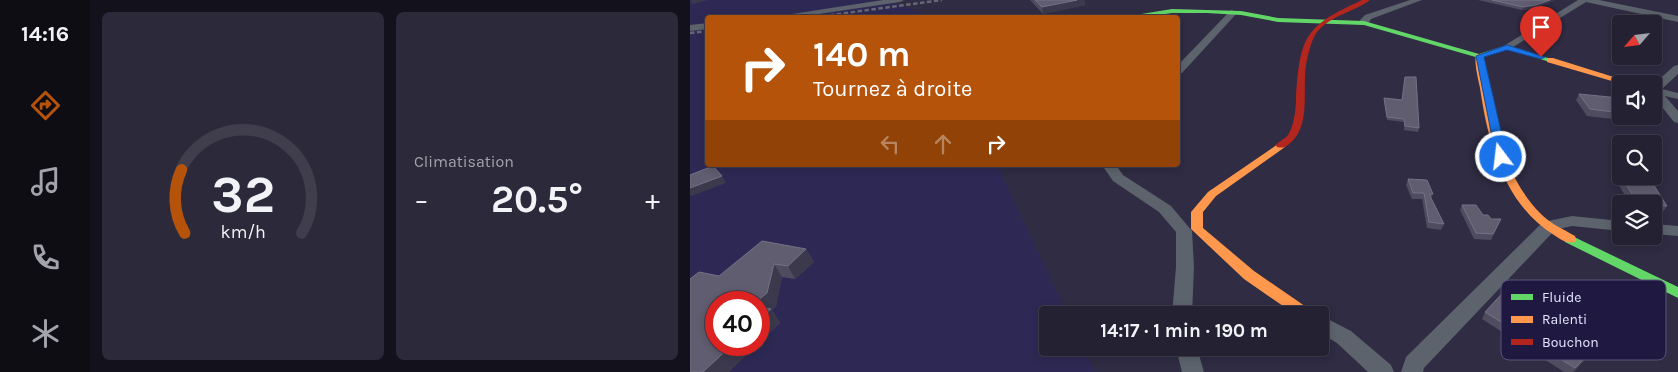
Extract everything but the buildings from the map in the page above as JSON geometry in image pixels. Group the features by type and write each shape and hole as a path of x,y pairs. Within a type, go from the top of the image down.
{"street":[{"path":"792,15 900,0"},
{"path":"1183,306 1185,268 1191,230 1197,212 1212,194 1292,137 1300,112 1302,65 1309,41 1315,30 1346,8 1367,0"},
{"path":"1364,23 1364,20 1368,17 1418,0"},
{"path":"1142,15 1172,11 1234,12 1278,20 1364,23 1479,56 1507,48 1584,0"},
{"path":"1588,0 1678,19"},
{"path":"1180,69 1234,12"},
{"path":"690,28 705,26"},
{"path":"1507,48 1612,78"},
{"path":"1479,56 1497,142 1506,171 1524,202 1535,215 1549,226 1598,254 1651,280"},
{"path":"1662,83 1678,68"},
{"path":"1662,92 1678,96"},
{"path":"1662,100 1678,119"},
{"path":"1111,167 1118,178 1165,209 1281,300 1291,306"},
{"path":"1416,370 1549,226 1572,221 1612,225"},
{"path":"1662,230 1678,231"},
{"path":"1666,287 1678,293"},
{"path":"1329,328 1344,337 1383,372"},
{"path":"1190,356 1193,372"}],"shaded area":[{"path":"690,0 886,0 926,15 705,15 705,167 998,167 1064,306 1039,306 1039,356 1088,356 1095,372 690,372"}],"railway":[{"path":"831,15 942,0"},
{"path":"690,33 705,31"}],"traffic: fast":[{"path":"1142,15 1172,11 1207,11 1241,13 1278,20 1364,23 1479,56 1507,47 1550,60"},
{"path":"1570,239 1652,280"},
{"path":"1666,287 1678,293"}],"traffic: slow":[{"path":"1479,56 1495,140 1511,180 1535,215 1570,239"},
{"path":"1550,60 1612,78"},
{"path":"1281,145 1212,194 1197,212 1197,229 1249,275 1294,306"}],"traffic: jam":[{"path":"1281,145 1292,137 1300,112 1302,65 1309,41 1315,30 1334,15 1367,0"}],"route":[{"path":"1501,157 1479,56 1507,48 1541,57"}]}
